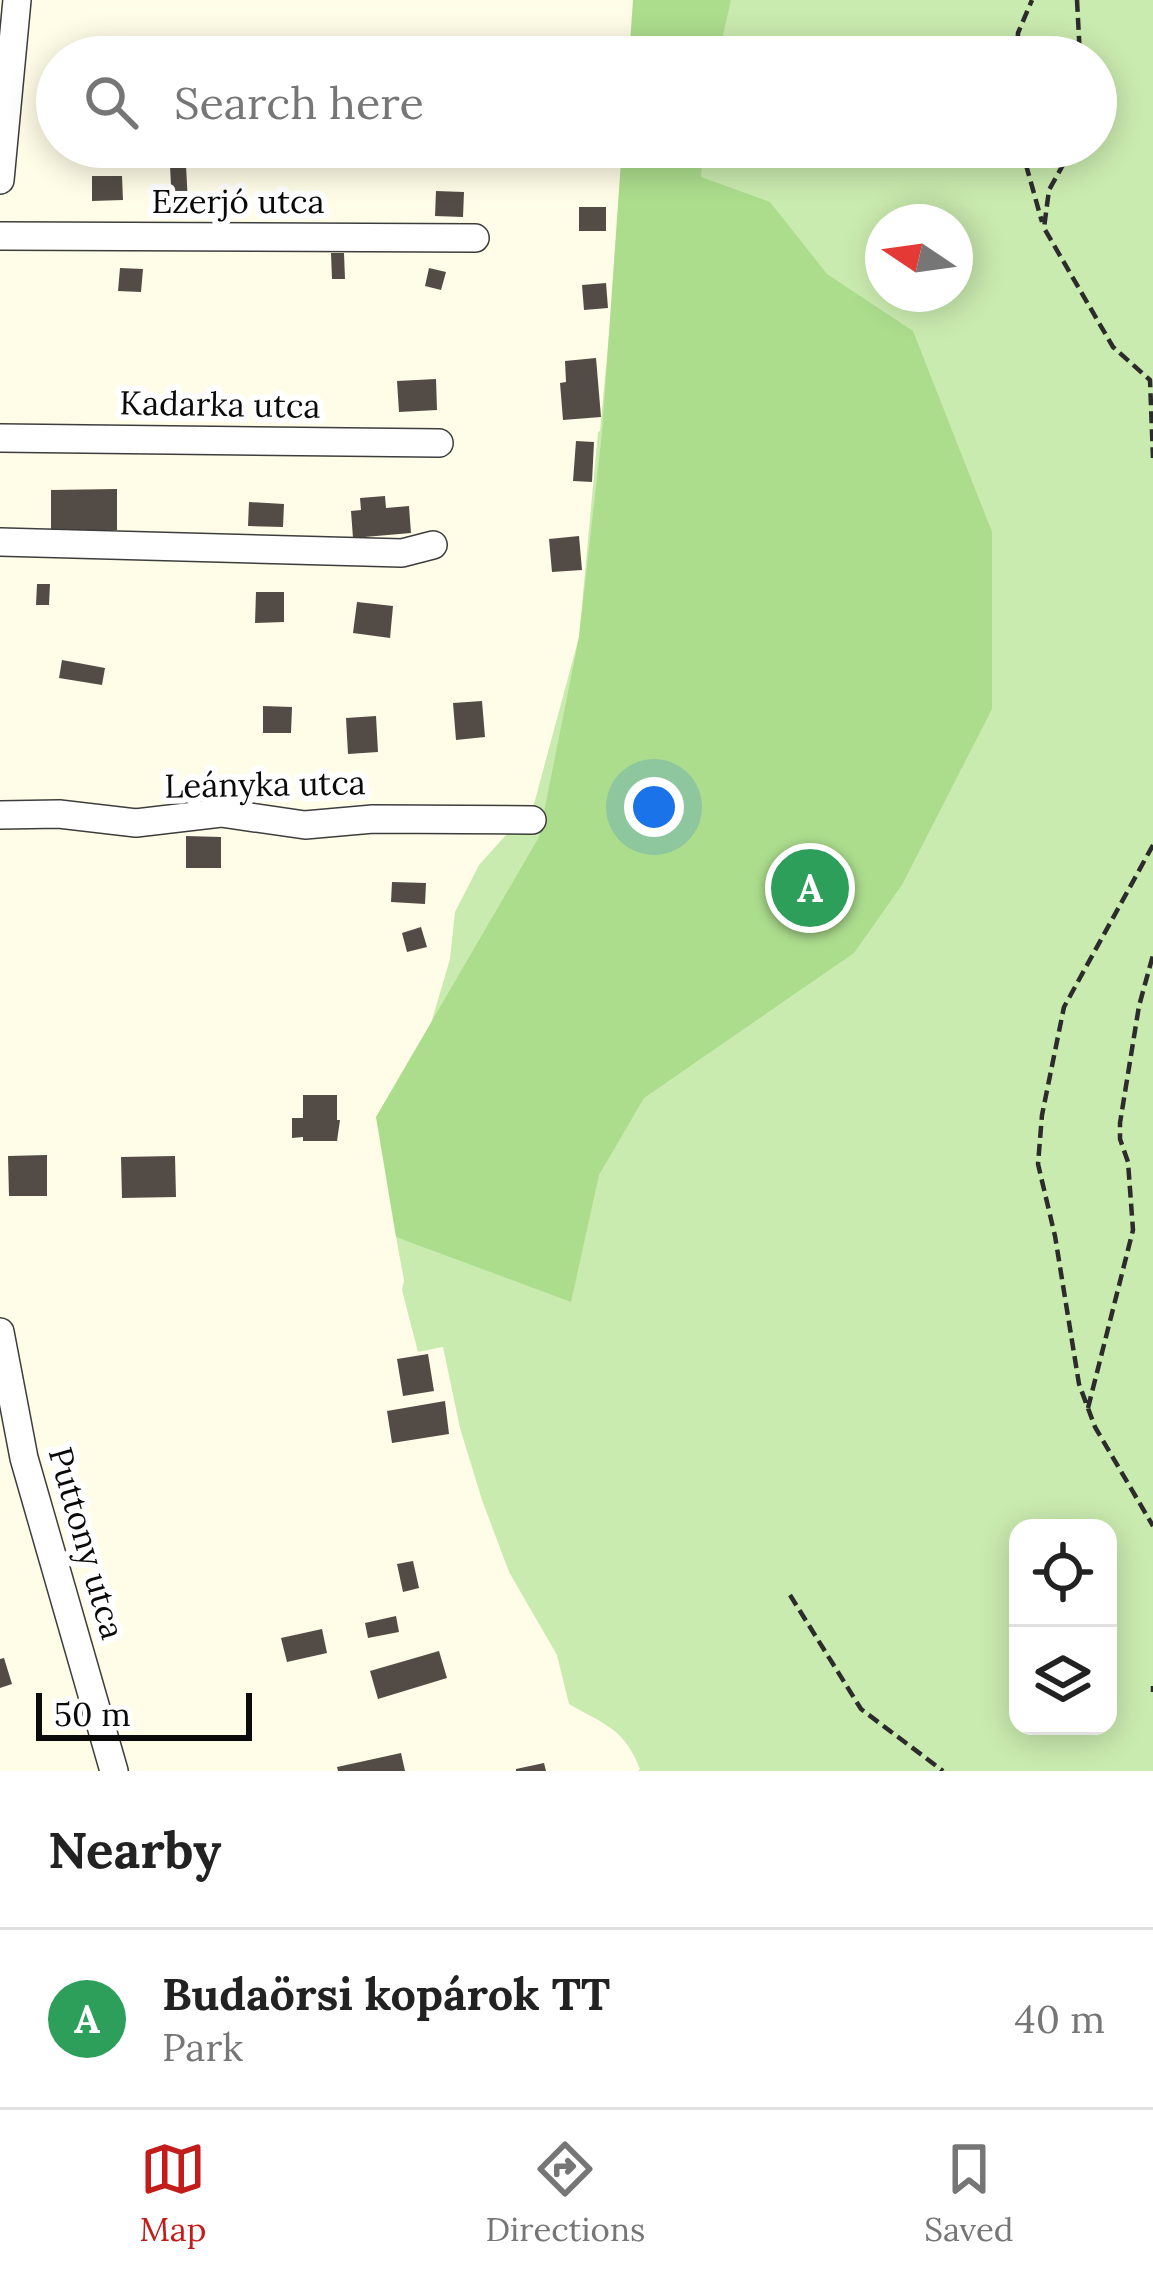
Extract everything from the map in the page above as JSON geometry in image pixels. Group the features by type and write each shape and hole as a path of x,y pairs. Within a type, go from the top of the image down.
{"street":[{"path":"0,180 17,0"},
{"name":"Ezerjó utca","path":"0,236 475,238"},
{"name":"Kadarka utca","path":"0,438 439,443"},
{"path":"0,542 403,553 433,545"},
{"name":"Leányka utca","path":"0,815 58,814 136,823 221,813 305,825 374,819 532,820"},
{"name":"Puttony utca","path":"0,1331 24,1458 114,1771"}],"path":[{"path":"1018,36 1032,0"},
{"path":"1077,0 1079,36"},
{"path":"1027,168 1044,228 1113,347 1150,380 1153,458"},
{"path":"1044,228 1049,190 1061,168"},
{"path":"1153,845 1064,1007 1042,1115 1038,1164 1079,1384 1095,1427 1153,1526"},
{"path":"1088,1408 1133,1230 1120,1124 1139,1006 1153,955"},
{"path":"1142,1507 1153,1517"},
{"path":"790,1595 861,1709 943,1771"}],"green space":[{"path":"633,0 731,0 723,36 630,36"},
{"path":"634,0 1153,0 1153,1771 638,1771 634,1755 620,1736 569,1704 557,1655 509,1572 482,1500 443,1347 418,1352 402,1290 396,1237 405,1240 419,1064 450,959 455,912 479,865 534,804 579,637 624,168 1117,168 1117,36 632,36"},
{"path":"621,168 702,168 701,177 770,202 827,274 865,299 865,312 884,312 913,331 992,532 992,709 902,885 854,953 644,1098 599,1175 571,1302 396,1237 376,1117 539,837 579,637 602,433"}],"building":[{"path":"170,168 186,168 188,204 172,205"},
{"path":"92,176 122,176 123,200 92,201"},
{"path":"436,191 464,192 463,217 435,216"},
{"path":"579,207 606,207 606,231 579,231"},
{"path":"331,253 344,253 345,279 332,279"},
{"path":"120,268 143,269 141,292 118,291"},
{"path":"429,268 446,272 441,290 425,286"},
{"path":"606,283 608,308 584,310 582,285"},
{"path":"596,358 601,417 563,420 560,383 566,382 565,361"},
{"path":"436,379 437,410 399,412 397,381"},
{"path":"576,441 594,442 592,482 573,481"},
{"path":"117,489 117,530 51,530 51,490"},
{"path":"385,496 386,508 409,506 411,533 353,538 351,511 361,510 360,498"},
{"path":"249,502 284,504 283,527 248,526"},
{"path":"579,536 582,570 552,572 549,539"},
{"path":"37,584 50,584 49,605 36,605"},
{"path":"256,592 284,592 284,622 255,623"},
{"path":"357,602 393,606 390,638 353,633"},
{"path":"62,660 105,668 102,685 59,678"},
{"path":"482,701 485,737 456,740 453,703"},
{"path":"263,706 292,707 291,733 263,733"},
{"path":"376,716 378,752 348,754 346,718"},
{"path":"186,836 221,837 221,868 186,868"},
{"path":"392,882 426,883 425,904 391,902"},
{"path":"421,927 427,947 407,952 402,933"},
{"path":"303,1095 337,1095 337,1141 292,1138 292,1118 303,1118"},
{"path":"47,1155 47,1196 9,1196 8,1156"},
{"path":"175,1156 176,1197 122,1198 121,1157"},
{"path":"428,1354 434,1391 403,1396 397,1359"},
{"path":"445,1401 449,1434 392,1443 387,1411"},
{"path":"413,1561 419,1588 403,1592 397,1564"},
{"path":"396,1616 399,1632 368,1638 365,1623"},
{"path":"322,1629 327,1653 287,1662 281,1638"},
{"path":"439,1651 447,1678 378,1699 370,1671"},
{"path":"4,1658 12,1684 0,1688 0,1659"},
{"path":"401,1753 405,1771 338,1771 337,1767"},
{"path":"544,1763 546,1771 516,1771 516,1769"}],"place":[{"name":"Budaörsi kopárok TT","path":"810,888"}]}
